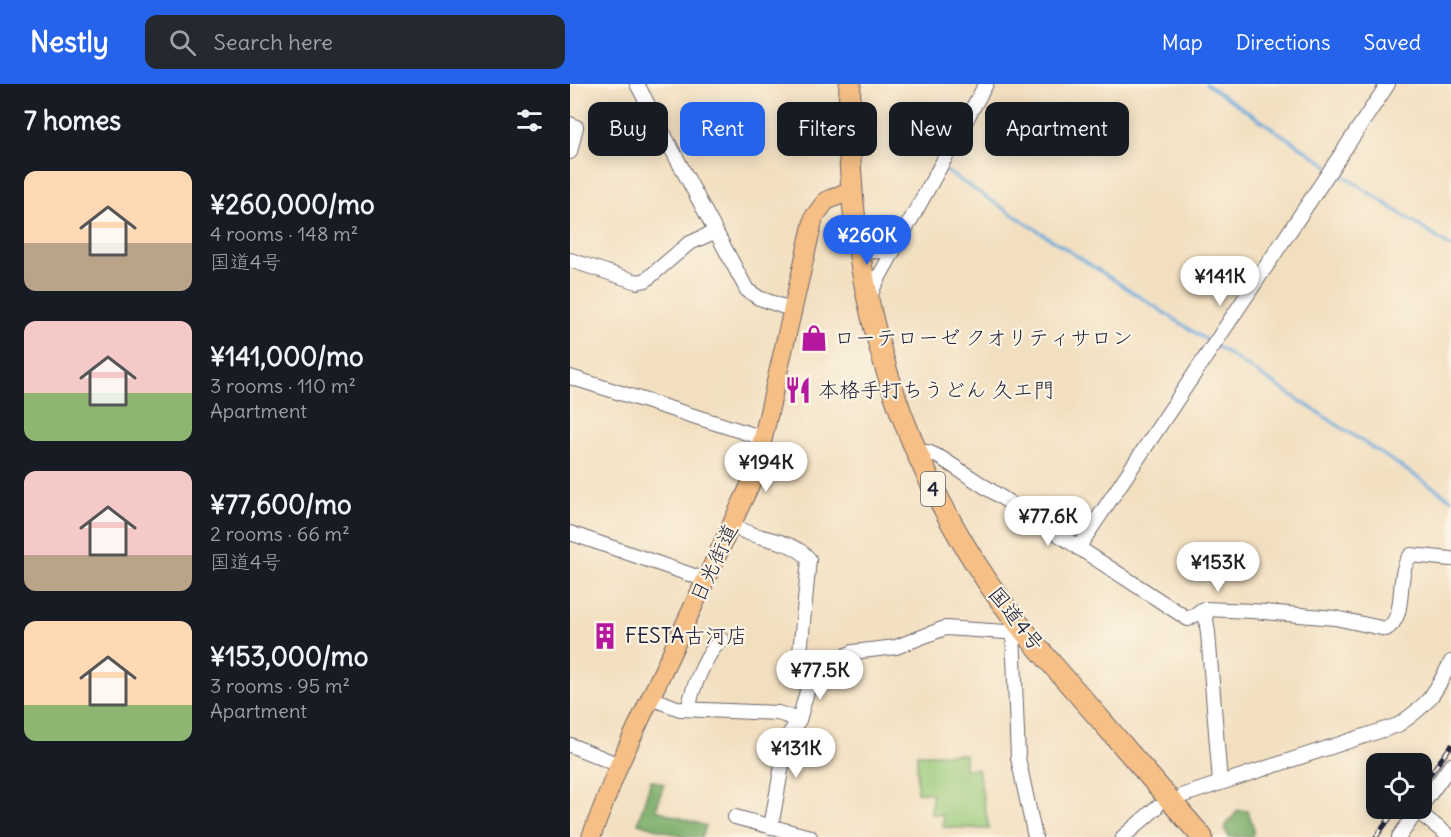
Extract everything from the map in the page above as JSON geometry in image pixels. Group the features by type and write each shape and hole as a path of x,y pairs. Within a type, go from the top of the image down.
{"highway":[{"name":"4","path":"850,84 851,190"},
{"name":"国道4号","path":"851,190 868,302 895,400 916,453 967,549 1017,629 1202,837"}],"main road":[{"name":"日光街道","path":"591,837 619,765 750,485 814,217 825,201 851,190"}],"street":[{"path":"637,84 747,290 759,298 793,310"},
{"path":"868,302 874,286 986,84"},
{"path":"1078,548 1388,84"},
{"path":"570,124 576,126 577,132 570,152"},
{"path":"570,260 637,282 646,280 688,244 714,232"},
{"path":"859,252 883,251 898,244"},
{"path":"570,377 763,438"},
{"path":"916,453 928,452 941,458 1188,619 1200,610 1306,615 1386,629 1395,619 1404,572 1411,555 1451,559"},
{"path":"732,525 743,533 798,549 809,559 800,653 803,660 820,668"},
{"path":"570,533 706,580"},
{"path":"1200,610 1206,619 1208,633 1220,782"},
{"path":"771,827 787,737 799,720 811,677 820,668 854,652 896,647 945,628 1017,629 1018,758 1035,837"},
{"path":"689,709 692,695 713,648 722,640"},
{"path":"1184,795 1398,725 1419,711 1434,696 1451,662"},
{"path":"650,698 680,709 778,713 799,720"},
{"path":"570,745 619,765"},
{"path":"1432,791 1451,765"},
{"path":"1123,837 1156,808"},
{"path":"735,817 810,837"},
{"path":"1405,835 1413,819"},
{"path":"1431,819 1450,837"}],"green space":[{"path":"917,754 965,754 965,769 978,769 989,829 943,827 943,815 931,814 932,793 917,792"},
{"path":"651,780 664,784 656,810 706,826 702,837 684,837 638,823"},
{"path":"1238,810 1248,811 1254,829 1252,837 1229,837 1224,828"}],"waterway":[{"path":"1206,84 1329,166"},
{"path":"1335,170 1451,247"},
{"path":"946,171 1211,343"},
{"path":"1216,346 1451,499"}],"railway":[{"path":"1432,772 1451,746"},
{"path":"1376,837 1389,819"}],"place":[{"name":"ローテローゼ クオリティサロン","path":"814,338"},
{"name":"本格手打ちうどん 久エ門","path":"798,390"},
{"name":"FESTA古河店","path":"605,636"}]}
